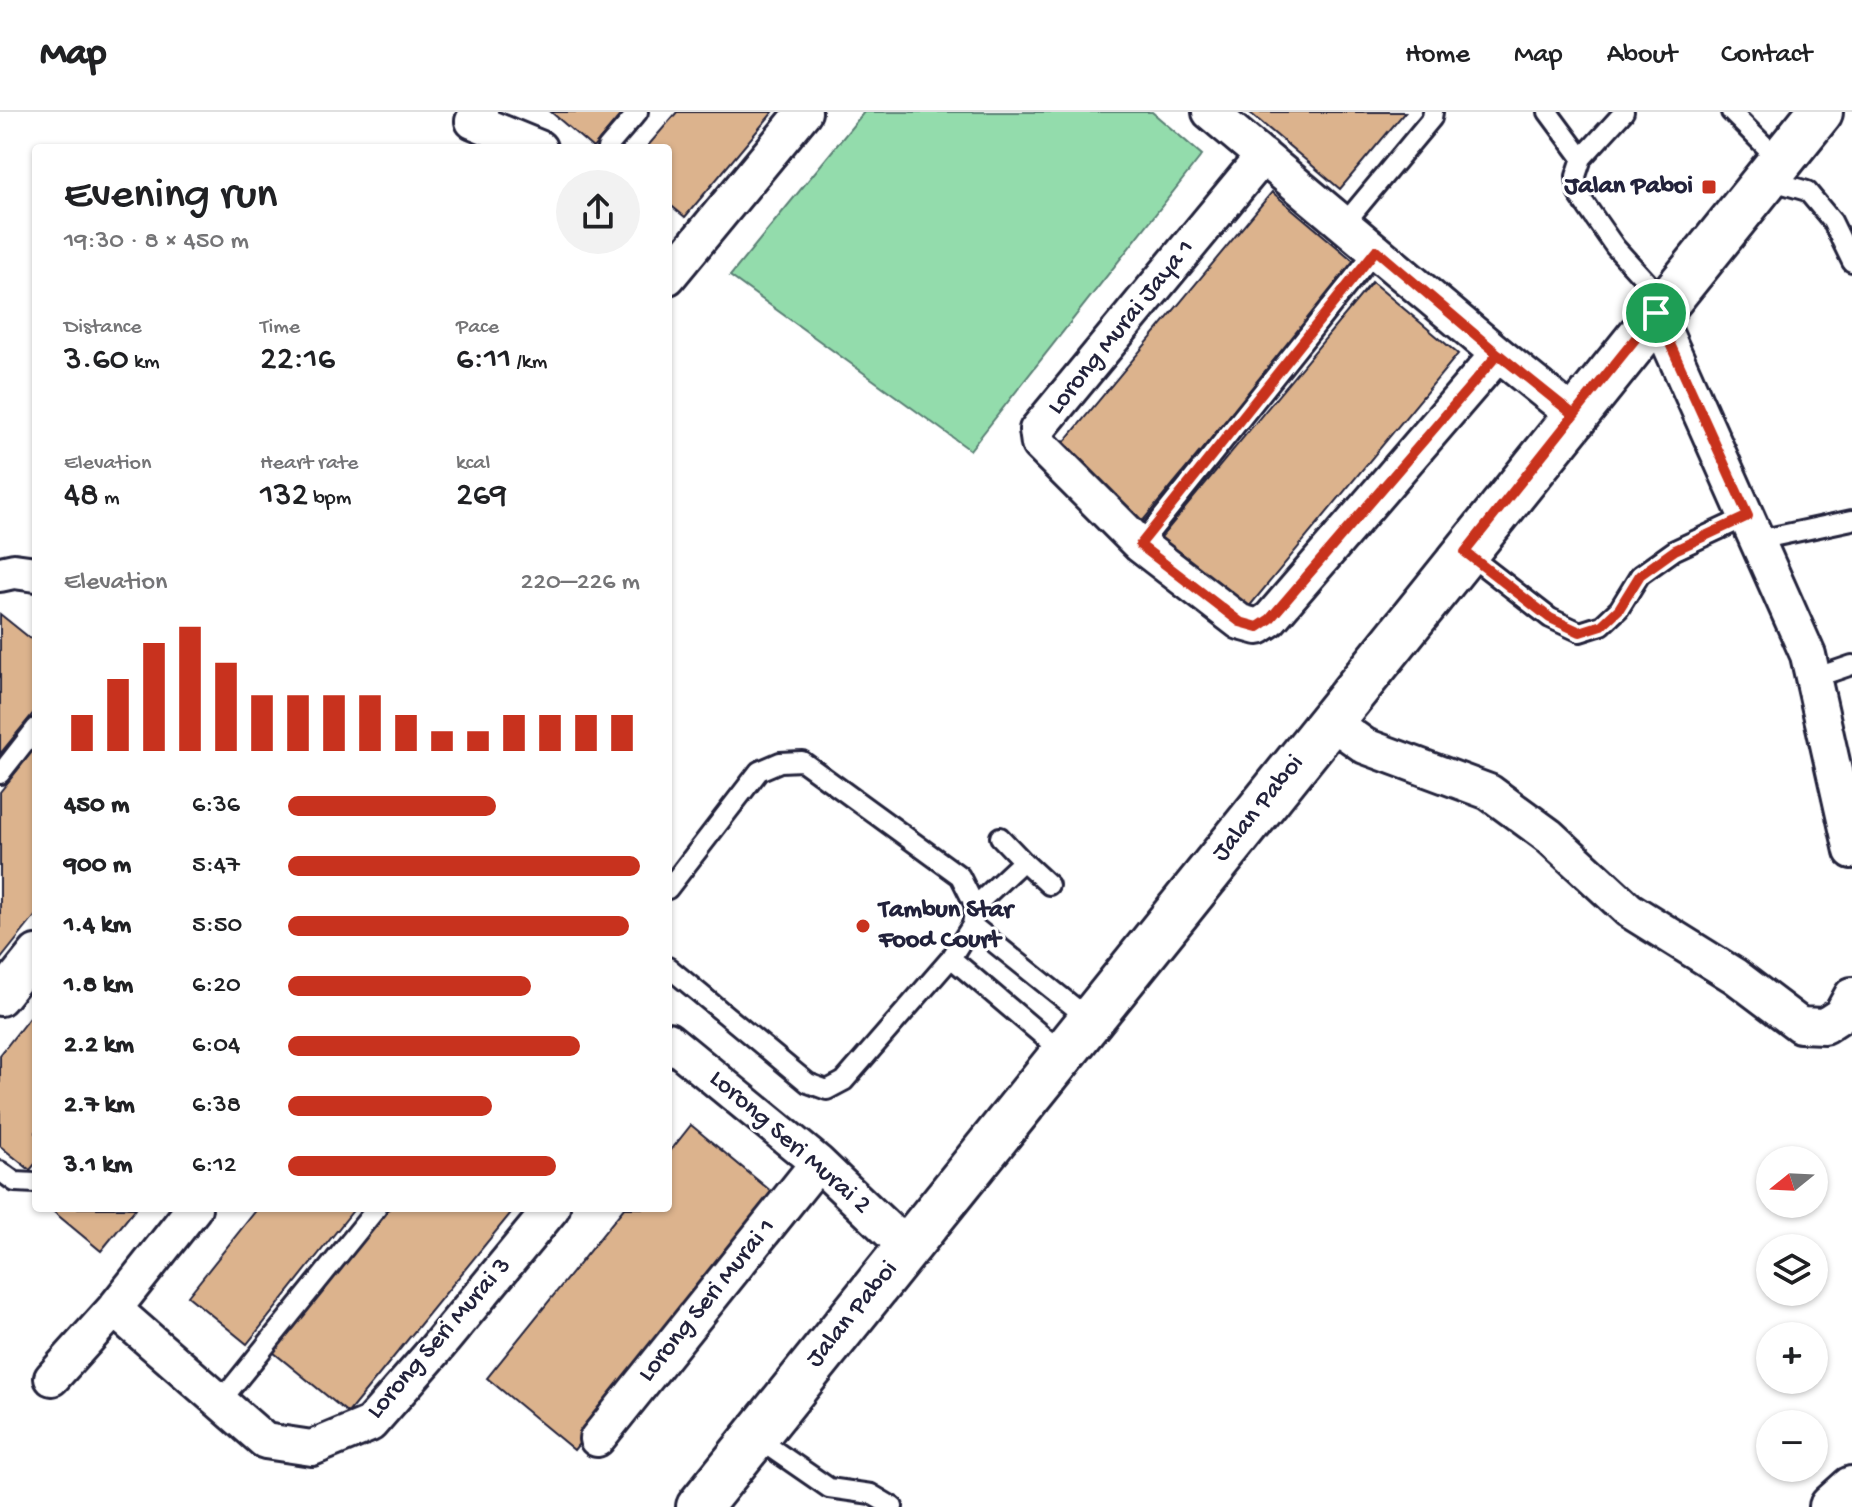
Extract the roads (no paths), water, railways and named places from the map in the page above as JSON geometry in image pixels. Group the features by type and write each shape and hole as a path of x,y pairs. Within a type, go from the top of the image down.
{"main road":[{"name":"Jalan Paboi","path":"699,1507 1660,307 1820,112"},
{"path":"1832,1507 1852,1489"}],"street":[{"path":"672,272 804,112"},
{"path":"1210,112 1574,415"},
{"path":"468,115 530,144"},
{"name":"Lorong Murai Jaya 1","path":"1263,156 1037,430 1039,444 1140,545 1240,622 1258,627 1270,619 1498,354"},
{"path":"1660,307 1808,655 1852,851"},
{"path":"0,574 14,571 32,573"},
{"path":"1330,721 1365,746 1489,792 1549,836 1629,910 1735,976 1800,1025 1824,1026 1841,1015 1852,995"},
{"path":"0,998 32,958"},
{"name":"Lorong Seri Murai 2","path":"673,1053 818,1163 907,1248"},
{"name":"Lorong Seri Murai 1","path":"597,1439 818,1163"},
{"path":"52,1378 114,1309 191,1212"},
{"name":"Lorong Seri Murai 3","path":"220,1402 265,1441 312,1448 370,1424 549,1212"},
{"path":"114,1309 220,1402"}],"lane":[{"path":"610,144 638,112"},
{"path":"1344,224 1410,146 1432,118 1433,112"},
{"path":"1548,112 1582,158"},
{"path":"1624,112 1582,158 1576,176 1578,194 1660,307"},
{"path":"1731,112 1771,170 1807,191 1832,221 1852,262"},
{"path":"1140,545 1376,250"},
{"path":"1465,552 1550,618 1580,632 1602,625 1619,609 1640,575 1675,550 1753,528 1852,520"},
{"path":"1814,678 1852,665"},
{"path":"0,774 32,733"},
{"path":"672,884 759,771 780,762 802,761 960,876 974,916 1076,1036"},
{"path":"1000,837 1049,885"},
{"path":"672,970 808,1083 827,1090 844,1081 951,958 974,916 1023,861"},
{"path":"951,958 1076,1036"},
{"path":"0,1171 15,1182 32,1183"},
{"path":"220,1402 374,1212"},
{"path":"755,1437 829,1488 871,1494 893,1507"}],"place":[{"name":"Jalan Paboi","path":"1709,187"},
{"name":"Tambun Star Food Court","path":"863,926"}]}
